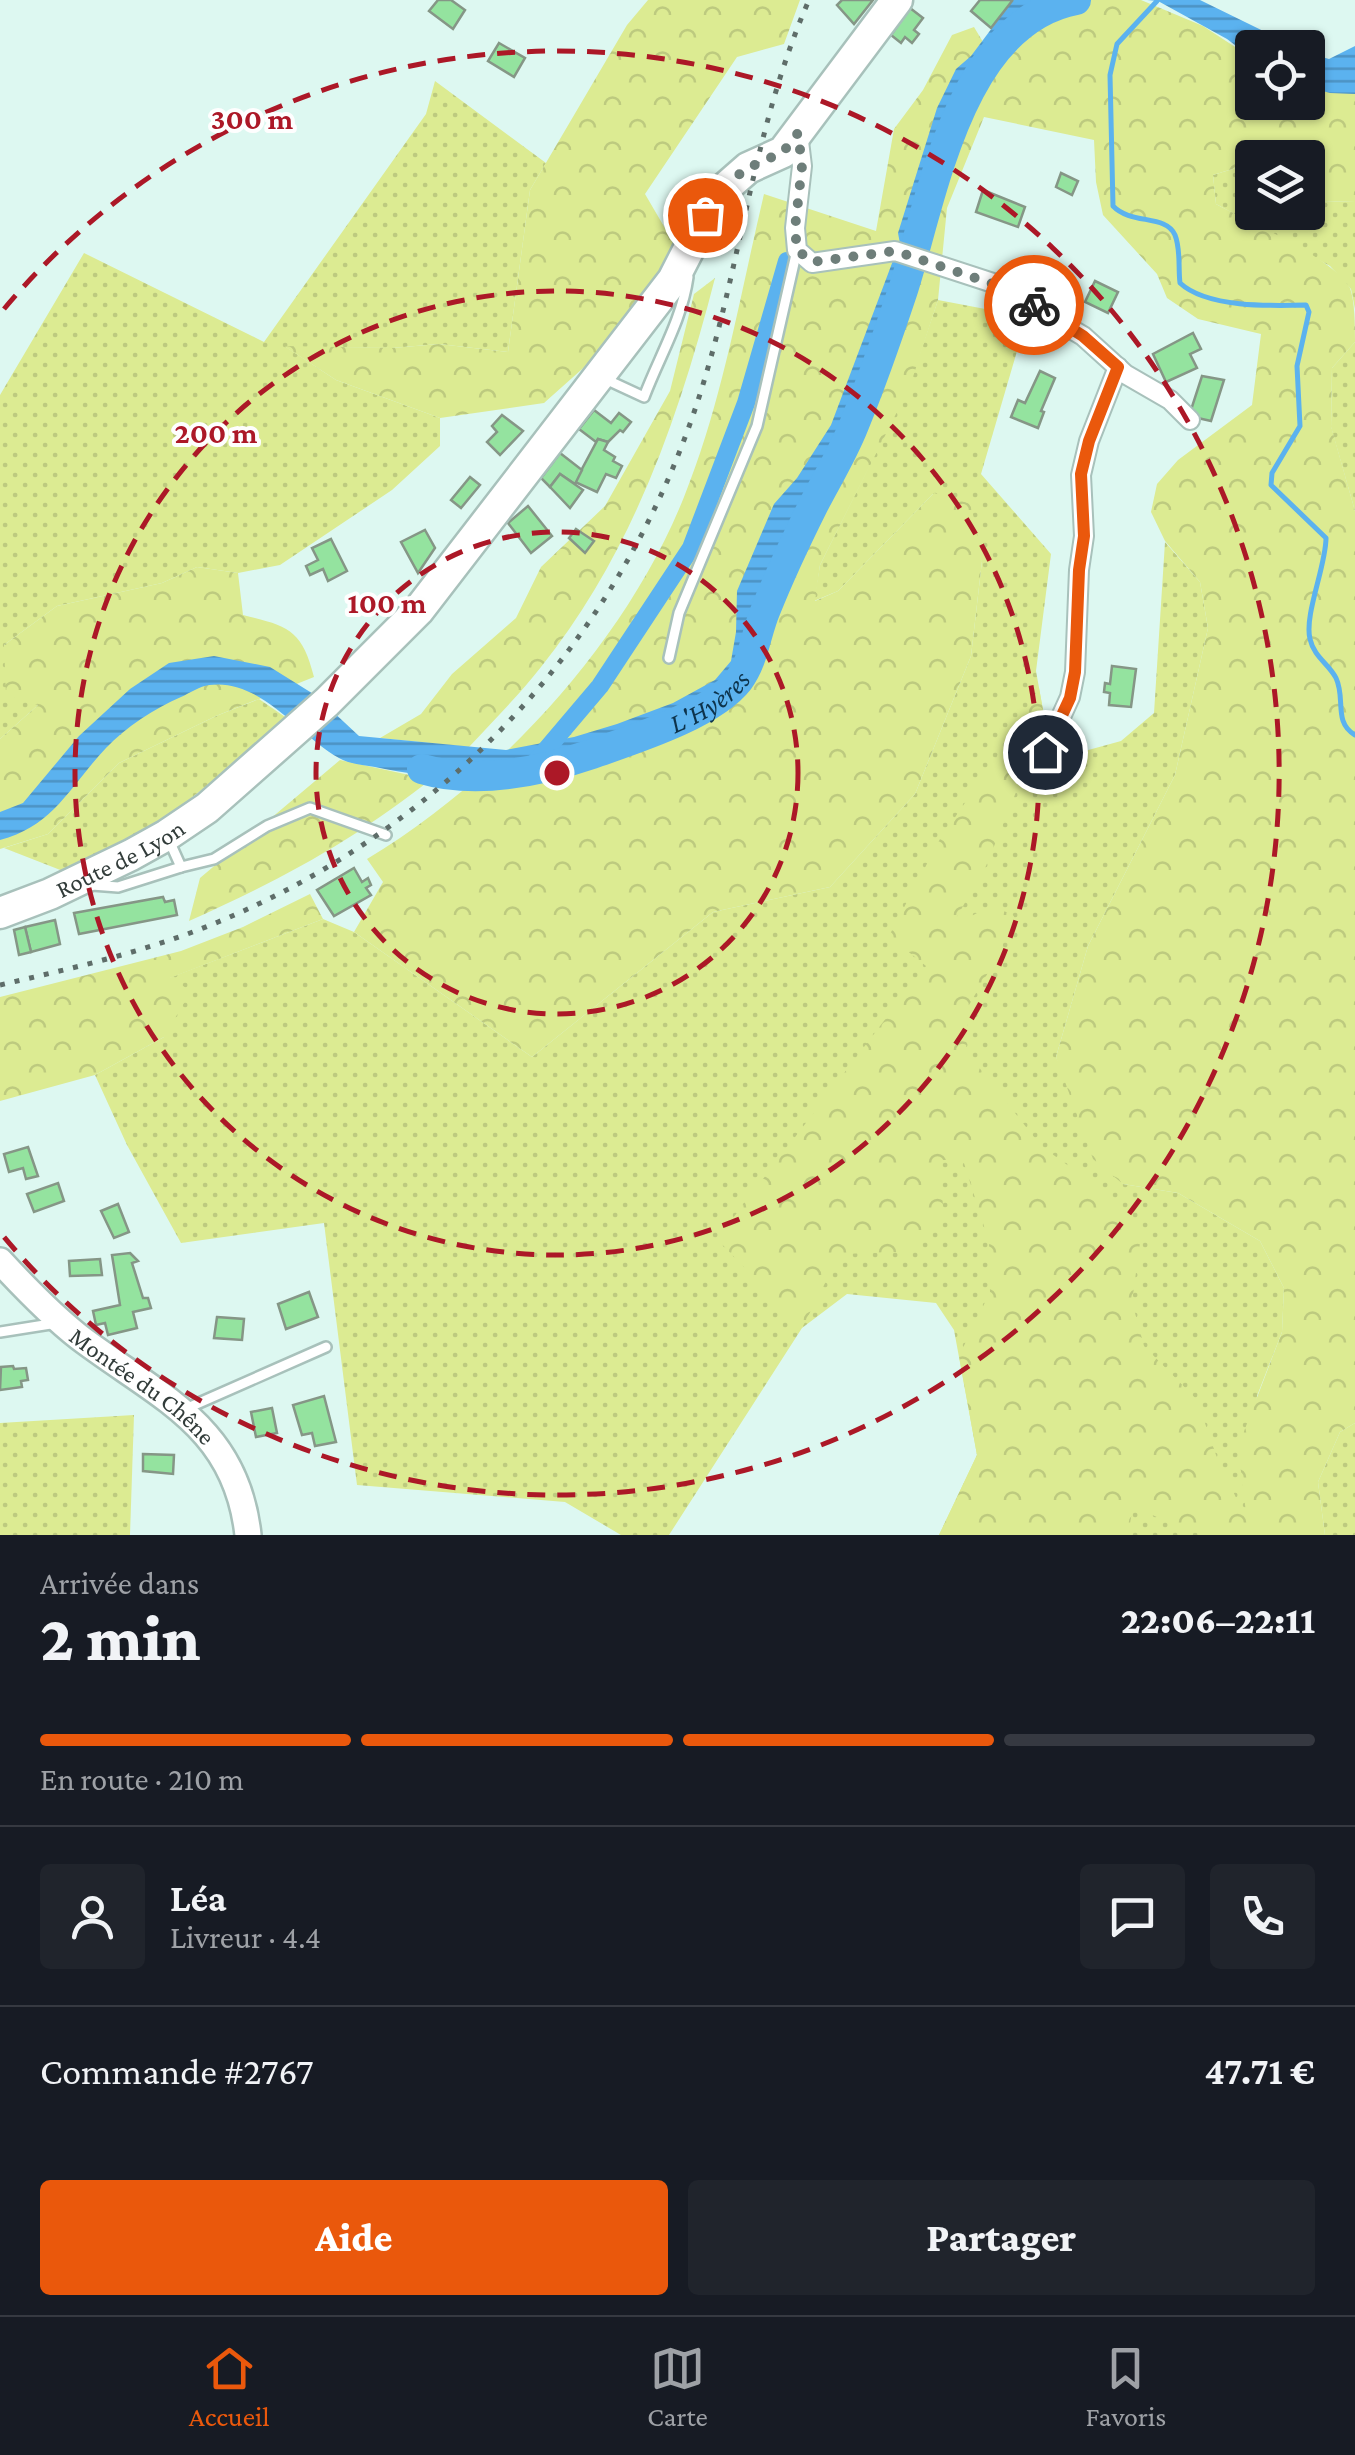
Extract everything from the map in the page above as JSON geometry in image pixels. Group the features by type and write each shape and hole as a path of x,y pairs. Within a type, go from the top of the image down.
{"main road":[{"name":"Route de Lyon","path":"0,912 72,883 167,836 230,788 327,702 418,612 677,271 716,196 748,168 783,152 897,0"}],"street":[{"path":"806,122 795,228 797,250 812,262 895,251 993,284 1044,310 1083,336 1118,367 1170,400 1190,420"},
{"path":"1045,752 1070,698 1075,672 1084,536 1081,474 1089,441 1118,367"},
{"name":"Montée du Chêne","path":"0,1261 63,1322 181,1411 215,1442 228,1460 245,1503 248,1535"}],"lane":[{"path":"669,658 680,613 757,426 797,250"},
{"path":"600,377 644,397 682,310 689,278 677,271"},
{"path":"72,883 118,887 214,859 268,826 310,808 386,835"},
{"path":"167,836 181,867"},
{"path":"0,1332 63,1322"},
{"path":"181,1411 326,1347"}],"green space":[{"path":"648,0 800,0 784,44 737,57 645,194 676,247 655,287 599,354 544,403 440,418 336,380 284,346 392,348 439,344 508,352 530,190 627,25"},
{"path":"1080,0 1141,0 1203,26 1235,47 1235,120 1325,120 1325,88 1355,91 1355,202 1325,201 1325,140 1235,140 1235,168 1213,175 1216,204 1235,214 1235,230 1267,230 1289,241 1340,276 1350,288 1353,300 1355,342 1332,368 1331,426 1355,511 1355,1423 1340,1432 1318,1482 1325,1535 1210,1535 1187,1531 1133,1506 1128,1535 939,1535 977,1455 959,1356 990,1292 989,1242 963,1160 940,1160 944,1222 900,1252 840,1254 802,1328 717,1239 926,966 889,936 940,839 1039,688 1052,760 1021,780 986,866 951,927 992,905 1014,916 999,954 969,1005 966,1051 1041,1146 1116,1200 1142,1228 1132,1302 1144,1346 1197,1400 1216,1455 1247,1521 1238,1447 1282,1332 1284,1288 1260,1241 1178,1193 1123,1184 1093,1159 1056,1057 1088,946 1175,775 1208,628 1200,582 1165,541 1151,512 1157,484 1178,460 1252,405 1261,334 1198,319 1167,298 1157,274 1103,215 1096,182 1094,140 984,117 947,208 938,300 910,386 820,565 815,601 838,591 934,493 971,504 982,561 971,656 915,794 830,887 713,912 532,1057 354,932 383,882 367,859 464,789 554,702 629,603 659,551 684,497 710,423 764,194 876,231 894,129 923,90 952,35 974,27 992,57 1038,12"},
{"path":"435,81 546,163 530,190 508,352 439,344 392,348 286,347 336,380 440,418 440,446 392,490 280,565 238,573 197,567 162,583 57,606 4,645 38,705 0,739 0,395 84,253 264,342 426,114"},
{"path":"1235,168 1235,214 1216,204 1213,175"},
{"path":"1325,201 1355,202 1355,309 1351,289 1330,266 1264,230 1325,230"},
{"path":"715,278 685,382 649,482 602,578 573,623 533,677 469,747 380,738 421,714 452,674 516,618 541,567 605,506 670,391 694,294"},
{"path":"938,300 1027,317 981,474 1051,554 1036,671 1052,760 1121,741 1154,713 1165,542 1200,582 1208,628 1175,775 1088,946 1056,1057 1123,1184 1178,1193 1260,1241 1284,1288 1282,1332 1257,1396 1252,1535 939,1535 977,1455 954,1330 936,1303 847,1294 802,1328 669,1535 621,1535 565,1502 357,1485 324,1223 181,1243 127,1145 95,1075 164,1037 169,978 323,919 354,932 532,1057 713,912 830,887 915,794 971,656 982,561 933,494 838,591 814,601 820,565 909,386"},
{"path":"1355,342 1355,511 1331,427 1332,368"},
{"path":"197,567 238,573 243,615 291,632 304,649 314,677 216,716 119,763 48,834 0,849 0,739 38,705 6,695 4,645 57,606 162,583"},
{"path":"259,699 291,721 134,842 68,873 4,848 48,834 119,763"},
{"path":"340,760 414,776 435,776 376,820 316,857 189,921 200,878"},
{"path":"310,894 323,919 170,978 191,991 164,1037 95,1075 0,1101 0,997 181,951 243,927"},
{"path":"134,1415 130,1535 0,1535 0,1423"},
{"path":"1355,1423 1355,1535 1325,1535 1318,1482 1340,1432"}],"water":[{"path":"1013,0 1076,0 1057,3 1026,19 998,49 959,111 904,287 853,429 795,541 748,665 732,685 680,720 615,748 552,767 469,777 413,774 347,762 262,699 228,685 206,686 132,726 106,748 48,815 19,834 0,840 0,812 23,803 79,736 130,689 169,663 214,656 270,667 315,695 359,736 506,750 617,724 673,703 715,680 731,661 737,591 774,504 797,478 831,425 894,258 901,249 898,233 937,108 956,69 971,56"},
{"path":"1147,0 1200,0 1261,30 1235,30 1235,45 1158,1"},
{"path":"1355,46 1355,94 1325,92 1325,58"}],"building":[{"path":"438,0 451,0 465,10 453,29 429,11"},
{"path":"842,0 873,0 854,24 837,5"},
{"path":"980,0 1012,1 991,28 971,11"},
{"path":"910,8 923,18 914,30 919,34 912,43 905,37 901,43 891,35"},
{"path":"499,43 525,58 514,77 488,61"},
{"path":"1061,173 1078,181 1072,195 1056,187"},
{"path":"983,190 1025,207 1018,227 976,212"},
{"path":"1095,281 1118,292 1108,313 1085,302"},
{"path":"1193,333 1201,349 1190,354 1197,368 1166,382 1153,354"},
{"path":"1040,371 1055,378 1038,428 1011,417 1018,400 1025,403"},
{"path":"1202,376 1224,380 1211,421 1189,416"},
{"path":"594,410 611,423 619,413 631,422 608,442 596,442 579,429"},
{"path":"502,415 523,431 500,455 487,442 497,432 492,426"},
{"path":"598,439 608,442 604,450 622,466 616,478 606,474 597,492 575,482"},
{"path":"560,453 582,470 575,484 560,474 550,487 541,478"},
{"path":"560,474 583,490 570,508 550,487"},
{"path":"470,477 480,485 461,508 451,500"},
{"path":"528,506 552,536 531,553 508,523"},
{"path":"576,529 594,541 585,553 569,538"},
{"path":"425,530 435,548 418,573 401,542"},
{"path":"331,539 347,571 328,581 323,569 310,575 306,566 318,560 312,548"},
{"path":"1112,666 1136,669 1131,707 1109,705 1110,693 1104,692 1105,683 1110,684"},
{"path":"354,868 362,882 368,878 371,885 366,888 371,895 334,916 317,890"},
{"path":"163,897 165,902 174,900 177,915 79,934 74,913"},
{"path":"55,920 60,944 31,952 25,927"},
{"path":"25,927 31,952 19,955 14,930"},
{"path":"28,1147 38,1176 26,1179 23,1168 9,1172 4,1154"},
{"path":"58,1183 64,1201 34,1212 27,1194"},
{"path":"118,1204 129,1232 114,1238 101,1211"},
{"path":"130,1253 138,1261 132,1263 143,1298 148,1298 151,1308 133,1312 137,1328 108,1335 105,1323 96,1325 93,1311 120,1305 112,1255"},
{"path":"100,1259 102,1275 70,1276 69,1261"},
{"path":"309,1292 318,1317 286,1329 278,1304"},
{"path":"217,1317 244,1319 242,1340 214,1338"},
{"path":"1,1367 26,1368 28,1380 21,1381 22,1387 0,1390"},
{"path":"324,1396 336,1442 315,1446 312,1433 302,1435 293,1405"},
{"path":"272,1408 277,1433 256,1437 251,1412"},
{"path":"143,1454 174,1455 173,1474 143,1471"}],"waterway":[{"name":"L'Hyères","path":"422,769 486,776 572,760 692,715 727,693 739,680 783,570 861,408 957,118 978,77 1004,41 1036,15 1076,0"},
{"path":"1157,1 1117,44 1110,75 1113,206 1129,216 1170,229 1178,247 1180,283 1192,291 1240,304 1306,305 1309,312 1297,366 1300,426 1272,473 1271,485 1326,538 1310,617 1310,639 1336,678 1344,724 1355,735"},
{"path":"528,771 600,686 691,548 746,403 787,261"}],"railway":[{"path":"0,985 165,942 218,922 305,880 386,829 460,770 526,703 584,629 634,549 675,462 720,325 776,90 809,0"}],"way so far":[{"path":"705,215 726,184 748,168 783,152 798,133 802,166 795,228 797,250 812,262 895,251 993,284 1034,305"}],"route":[{"path":"1034,305 1083,336 1118,367 1089,441 1081,474 1084,536 1075,672 1070,698 1045,752"}]}
